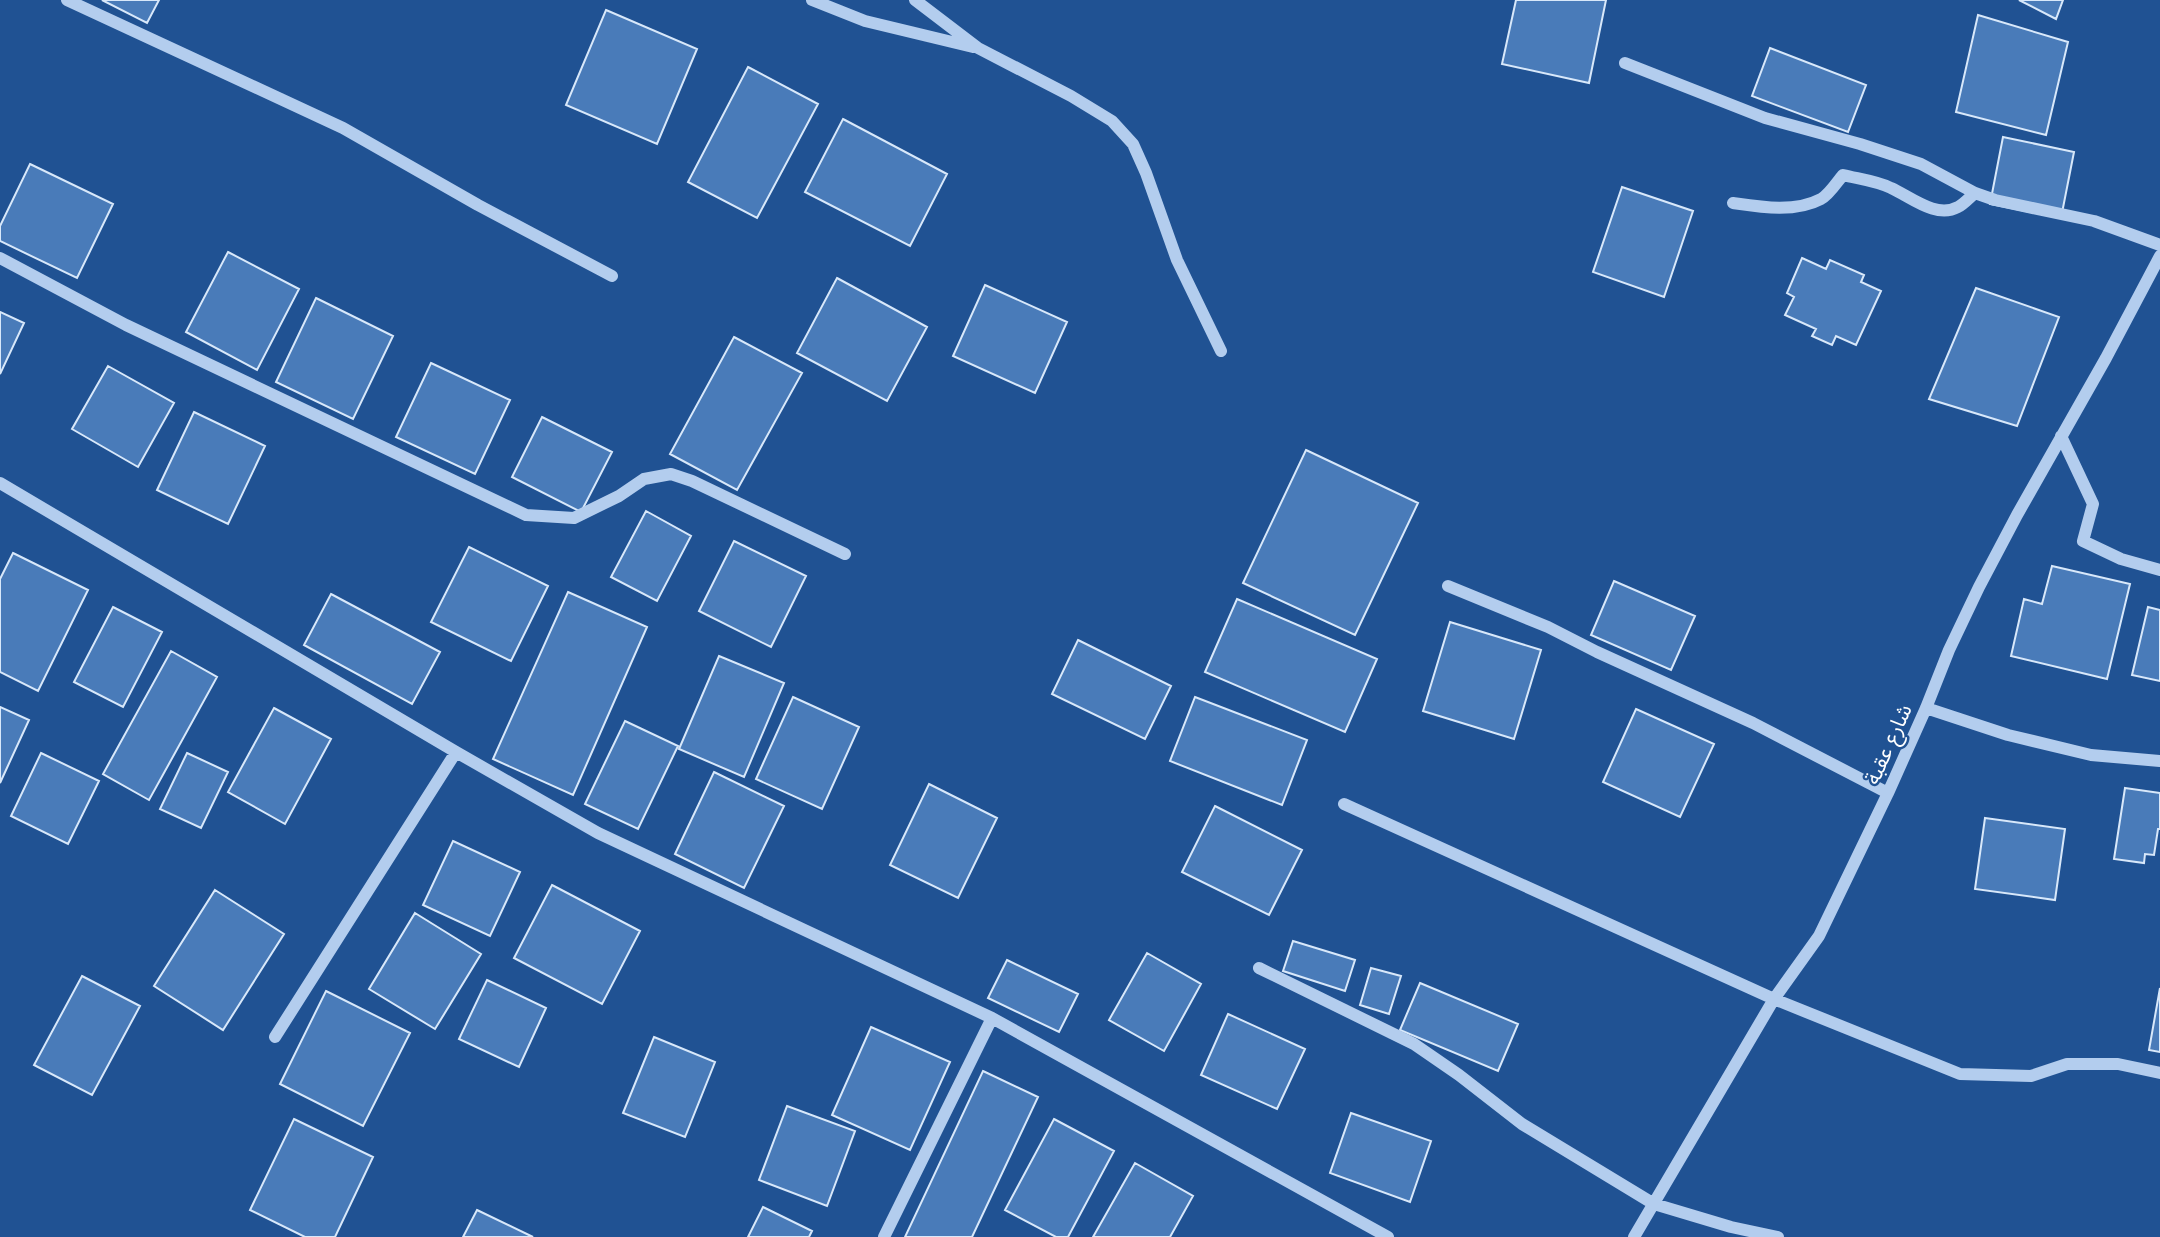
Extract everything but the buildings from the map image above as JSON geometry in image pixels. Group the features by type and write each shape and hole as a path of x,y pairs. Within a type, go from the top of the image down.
{"street":[{"path":"67,0 343,128 478,205 612,276"},
{"path":"812,0 865,21 978,48"},
{"path":"915,0 978,48 1071,96 1112,121 1133,144 1177,260 1222,351"},
{"path":"1625,63 1765,118 1921,164 1975,193 2007,203 2094,221 2160,245"},
{"path":"1733,203 1761,207 1794,207 1822,199 1843,175 1888,187 1937,210 1958,207 1975,193"},
{"name":"شارع عقبة","path":"1634,1237 1774,999 1819,936 1888,793 1979,587 2160,256"},
{"path":"0,258 126,325 526,515 574,518 619,496 644,478 671,474 692,481 845,554"},
{"path":"2061,436 2093,504 2083,541 2121,559 2160,570"},
{"path":"0,483 598,833 992,1018 1388,1237"},
{"path":"1448,586 1548,627 1597,653 1753,723 1888,793"},
{"path":"1926,708 2008,735 2079,752 2160,761"},
{"path":"275,1037 456,752"},
{"path":"1344,804 1774,999 1960,1074 2031,1076 2067,1065 2119,1064 2160,1073"},
{"path":"1259,968 1414,1044 1460,1075 1522,1124 1654,1204 1731,1227 1778,1237"},
{"path":"884,1237 992,1018"}]}
